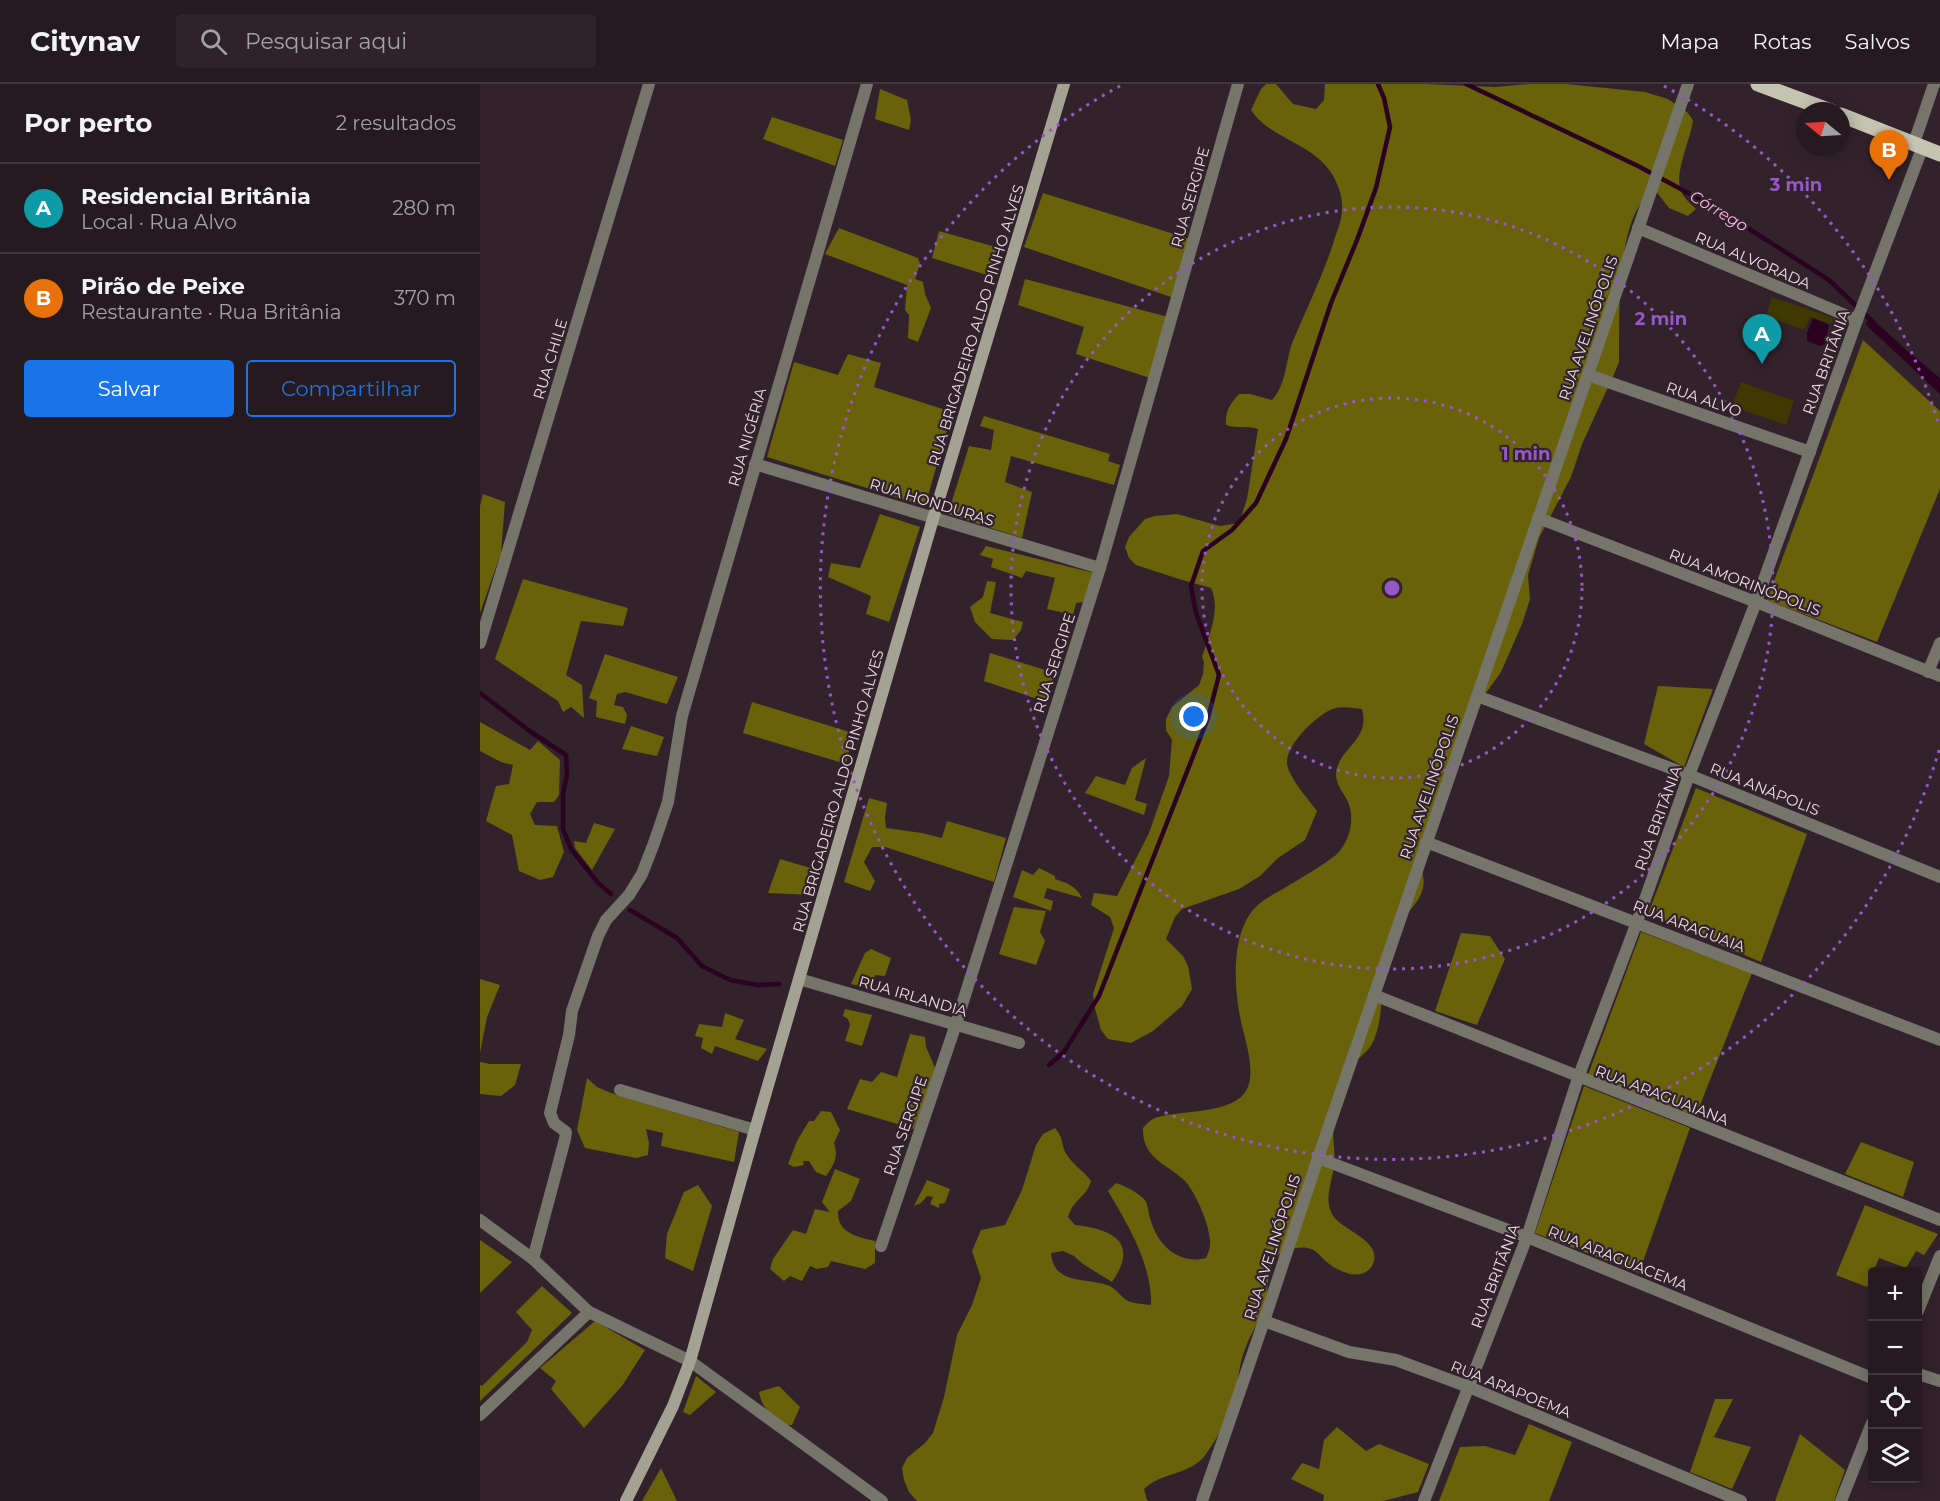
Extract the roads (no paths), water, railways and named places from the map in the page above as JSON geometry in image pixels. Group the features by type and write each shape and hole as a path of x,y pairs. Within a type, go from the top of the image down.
{"main road":[{"path":"1758,84 1807,102"},
{"path":"1850,119 1940,154"}],"street":[{"name":"RUA CHILE","path":"481,634 649,84"},
{"name":"RUA NIGÉRIA","path":"533,1259 566,1138 566,1132 554,1123 550,1113 569,1035 572,1011 598,936 606,920 629,895 642,874 668,802 682,716 867,84"},
{"name":"RUA BRIGADEIRO ALDO PINHO ALVES","path":"626,1501 673,1406 690,1361 933,519 1065,84"},
{"name":"RUA SERGIPE","path":"880,1246 956,1024 1100,568 1238,84"},
{"name":"RUA AVELINÓPOLIS","path":"1202,1501 1426,842 1688,84"},
{"name":"RUA BRITÂNIA","path":"1424,1501 1527,1237 1578,1078 1689,775 1756,602 1858,319 1918,145 1934,84"},
{"name":"RUA ALVORADA","path":"1638,228 1858,319"},
{"name":"RUA ALVO","path":"1588,375 1810,452"},
{"name":"RUA HONDURAS","path":"755,464 1100,568"},
{"name":"RUA AMORINÓPOLIS","path":"1538,518 1934,674"},
{"path":"1934,674 1940,643"},
{"name":"RUA ANÁPOLIS","path":"1477,696 1689,775 1940,877"},
{"name":"RUA ARAGUAIA","path":"1426,842 1940,1040"},
{"name":"RUA IRLANDIA","path":"799,979 1019,1043"},
{"name":"RUA ARAGUAIANA","path":"1374,995 1940,1220"},
{"path":"620,1090 755,1130"},
{"name":"RUA ARAGUACEMA","path":"1318,1158 1527,1237 1868,1376"},
{"path":"480,1220 533,1259 589,1312 690,1361 882,1501"},
{"path":"1922,1299 1940,1256"},
{"path":"480,1415 589,1312"},
{"name":"RUA ARAPOEMA","path":"1264,1321 1349,1352 1396,1360 1469,1387 1741,1501"},
{"path":"1920,1375 1940,1381"},
{"path":"1841,1501 1870,1429"}],"waterway":[{"path":"1049,1065 1064,1052 1099,996 1208,718 1219,675 1196,613 1191,586 1203,551 1232,530 1256,503 1286,439 1331,303 1376,188 1390,127 1384,98 1378,84"},
{"name":"Córrego","path":"1466,84 1638,166 1718,209 1829,280 1873,322"},
{"path":"480,693 531,732 566,755 567,775 563,794 563,829 571,849 598,883 611,894"},
{"path":"630,910 677,938 702,966 730,980 758,985 779,984"}],"place":[{"name":"Pirão de Peixe","path":"1889,180"},
{"name":"Residencial Britânia","path":"1762,364"}]}
